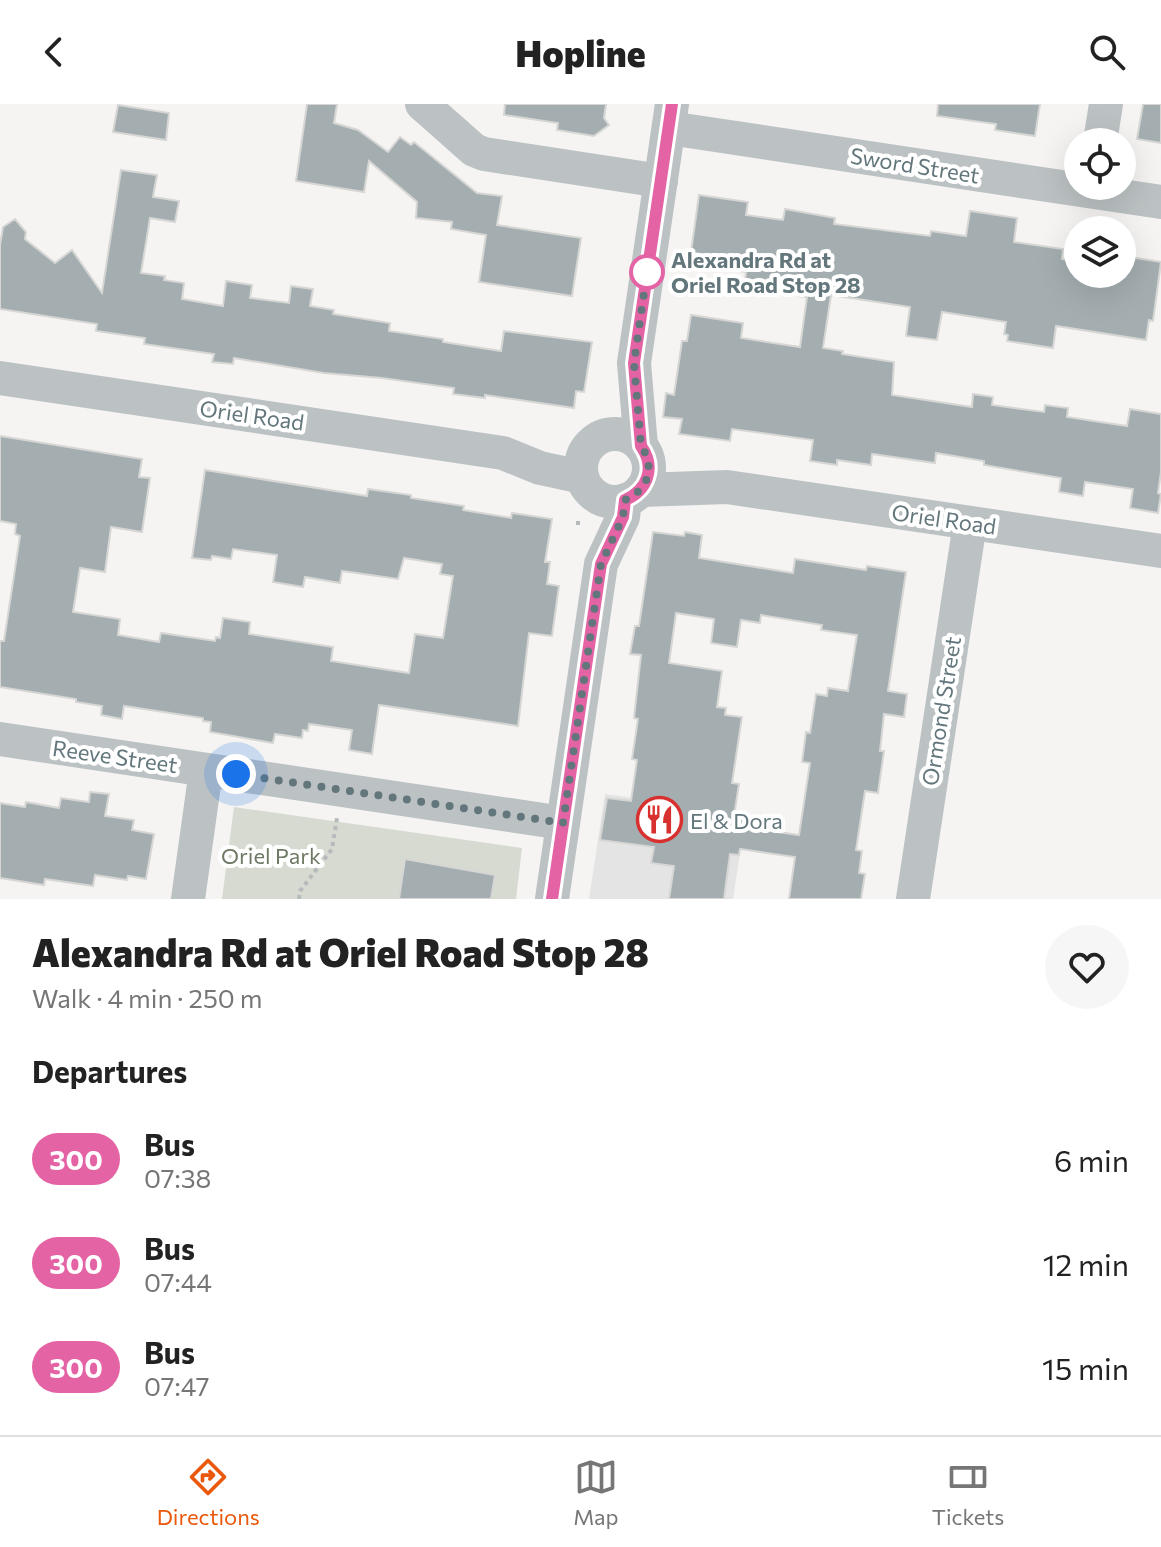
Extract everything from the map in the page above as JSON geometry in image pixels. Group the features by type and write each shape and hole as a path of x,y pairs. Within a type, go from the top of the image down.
{"street":[{"path":"422,104 474,150 484,154 661,181"},
{"path":"1102,128 1106,104"},
{"path":"552,899 611,489 634,363 671,116"},
{"name":"Sword Street","path":"671,116 1064,184"},
{"name":"Sword Street","path":"1136,197 1161,202"},
{"path":"611,489 582,459 599,439 634,363"},
{"name":"Oriel Road","path":"0,378 503,453 540,468 611,489 727,487 1161,551"},
{"path":"599,439 625,436 611,489"},
{"name":"Oriel Road","path":"503,453 599,439"},
{"name":"Ormond Street","path":"913,899 970,523"},
{"name":"Reeve Street","path":"0,739 563,823"},
{"path":"188,899 206,770"}],"path":[{"path":"299,899 300,891 332,849 337,818"}],"shaded area":[{"path":"605,794 746,814 733,899 589,899"}],"green space":[{"name":"Oriel Park","path":"234,807 522,848 516,899 222,899"}],"building":[{"path":"307,104 337,104 334,123 358,130 388,152 400,137 411,145 414,142 477,193 502,196 497,225 581,238 572,296 479,282 486,235 451,229 452,222 416,218 417,202 369,161 364,192 296,181"},
{"path":"505,104 606,104 604,118 609,125 594,136 557,130 558,123 504,115"},
{"path":"938,104 1040,104 1035,136 995,130 996,124 937,116"},
{"path":"1143,104 1161,104 1161,143 1137,139"},
{"path":"118,105 169,113 166,140 113,132"},
{"path":"121,170 157,175 153,197 179,201 175,222 150,218 141,273 165,276 164,280 184,283 182,299 223,306 226,281 252,285 250,298 289,303 291,286 313,289 310,306 334,310 333,314 390,323 389,331 443,339 443,342 501,351 504,331 592,342 584,392 576,391 574,408 485,395 485,398 453,394 454,388 324,373 234,358 233,364 212,362 214,354 144,344 145,338 96,331 97,324 0,309 3,227 15,219 26,232 25,239 55,263 72,250 102,293"},
{"path":"699,195 748,202 746,215 783,220 785,209 835,218 834,224 930,236 931,231 966,236 970,211 1017,218 1014,242 1063,249 1064,288 1136,288 1136,258 1161,262 1153,321 1149,320 1146,340 1056,326 1053,348 1007,341 1008,335 1004,334 1006,322 942,312 937,340 906,336 910,307 831,295 823,348 894,362 892,395 972,407 973,394 993,397 992,405 1044,412 1045,405 1068,408 1067,417 1127,426 1130,409 1161,414 1158,493 1161,494 1158,513 1130,508 1133,489 1085,482 1083,496 1059,492 1061,478 936,453 935,463 872,454 871,465 837,460 837,465 810,461 813,440 732,429 730,441 679,434 682,419 663,417 666,393 674,395 682,341 687,341 691,315 743,323 741,338 800,347 807,297 798,296 799,289 745,281 746,272 703,266 705,255 691,252"},
{"path":"0,436 142,459 139,477 150,478 142,532 111,527 105,572 80,568 73,612 120,619 118,635 159,642 161,633 215,641 216,637 220,638 223,618 250,622 249,634 333,647 331,661 409,673 415,634 443,638 453,576 440,574 442,564 404,558 398,579 342,571 340,583 305,577 303,587 273,582 277,555 233,549 231,559 212,556 211,560 192,558 205,470 367,496 368,489 411,495 411,498 464,506 463,510 511,518 512,513 552,519 545,562 550,562 547,584 559,586 552,636 529,633 518,726 379,705 372,754 349,750 352,730 309,724 308,731 303,730 302,738 275,734 273,743 210,732 211,722 203,721 203,718 124,706 122,719 101,715 102,706 76,702 76,699 0,687 0,641 4,641 20,536 15,534 16,524 0,521"},
{"path":"653,532 702,535 699,558 793,573 795,559 866,570 867,566 906,572 888,691 907,694 904,717 884,714 880,751 884,751 878,793 865,791 856,850 862,851 859,873 865,874 861,899 789,899 795,857 740,849 739,855 730,854 724,899 669,899 674,866 651,863 654,847 600,840 607,798 631,801 637,760 632,759 638,719 634,718 641,655 630,654 635,626 639,626","holes":["676,613 714,619 711,643 737,647 741,620 760,623 761,615 822,625 821,630 857,635 848,691 828,688 827,696 816,694 802,762 810,763 799,835 743,827 744,818 734,816 739,784 732,783 742,717 725,715 726,708 717,707 722,671 669,663"]},
{"path":"90,792 109,794 105,816 134,820 132,830 154,834 146,879 128,876 127,880 95,875 93,886 45,879 44,885 0,878 0,803 25,807 26,802 59,808 61,798 89,802"},
{"path":"405,859 495,875 491,899 399,899"}],"bus line":[{"name":"300","path":"552,899 601,564 623,517 625,500 641,490 649,468 648,457 641,446 634,363 672,104"}],"place":[{"name":"Alexandra Rd at Oriel Road Stop 28","path":"647,272"},
{"name":"El & Dora","path":"659,820"}],"route":[{"path":"236,774 563,823 601,564 623,517 625,500 641,490 649,468 648,457 641,446 634,363 647,272"}]}
